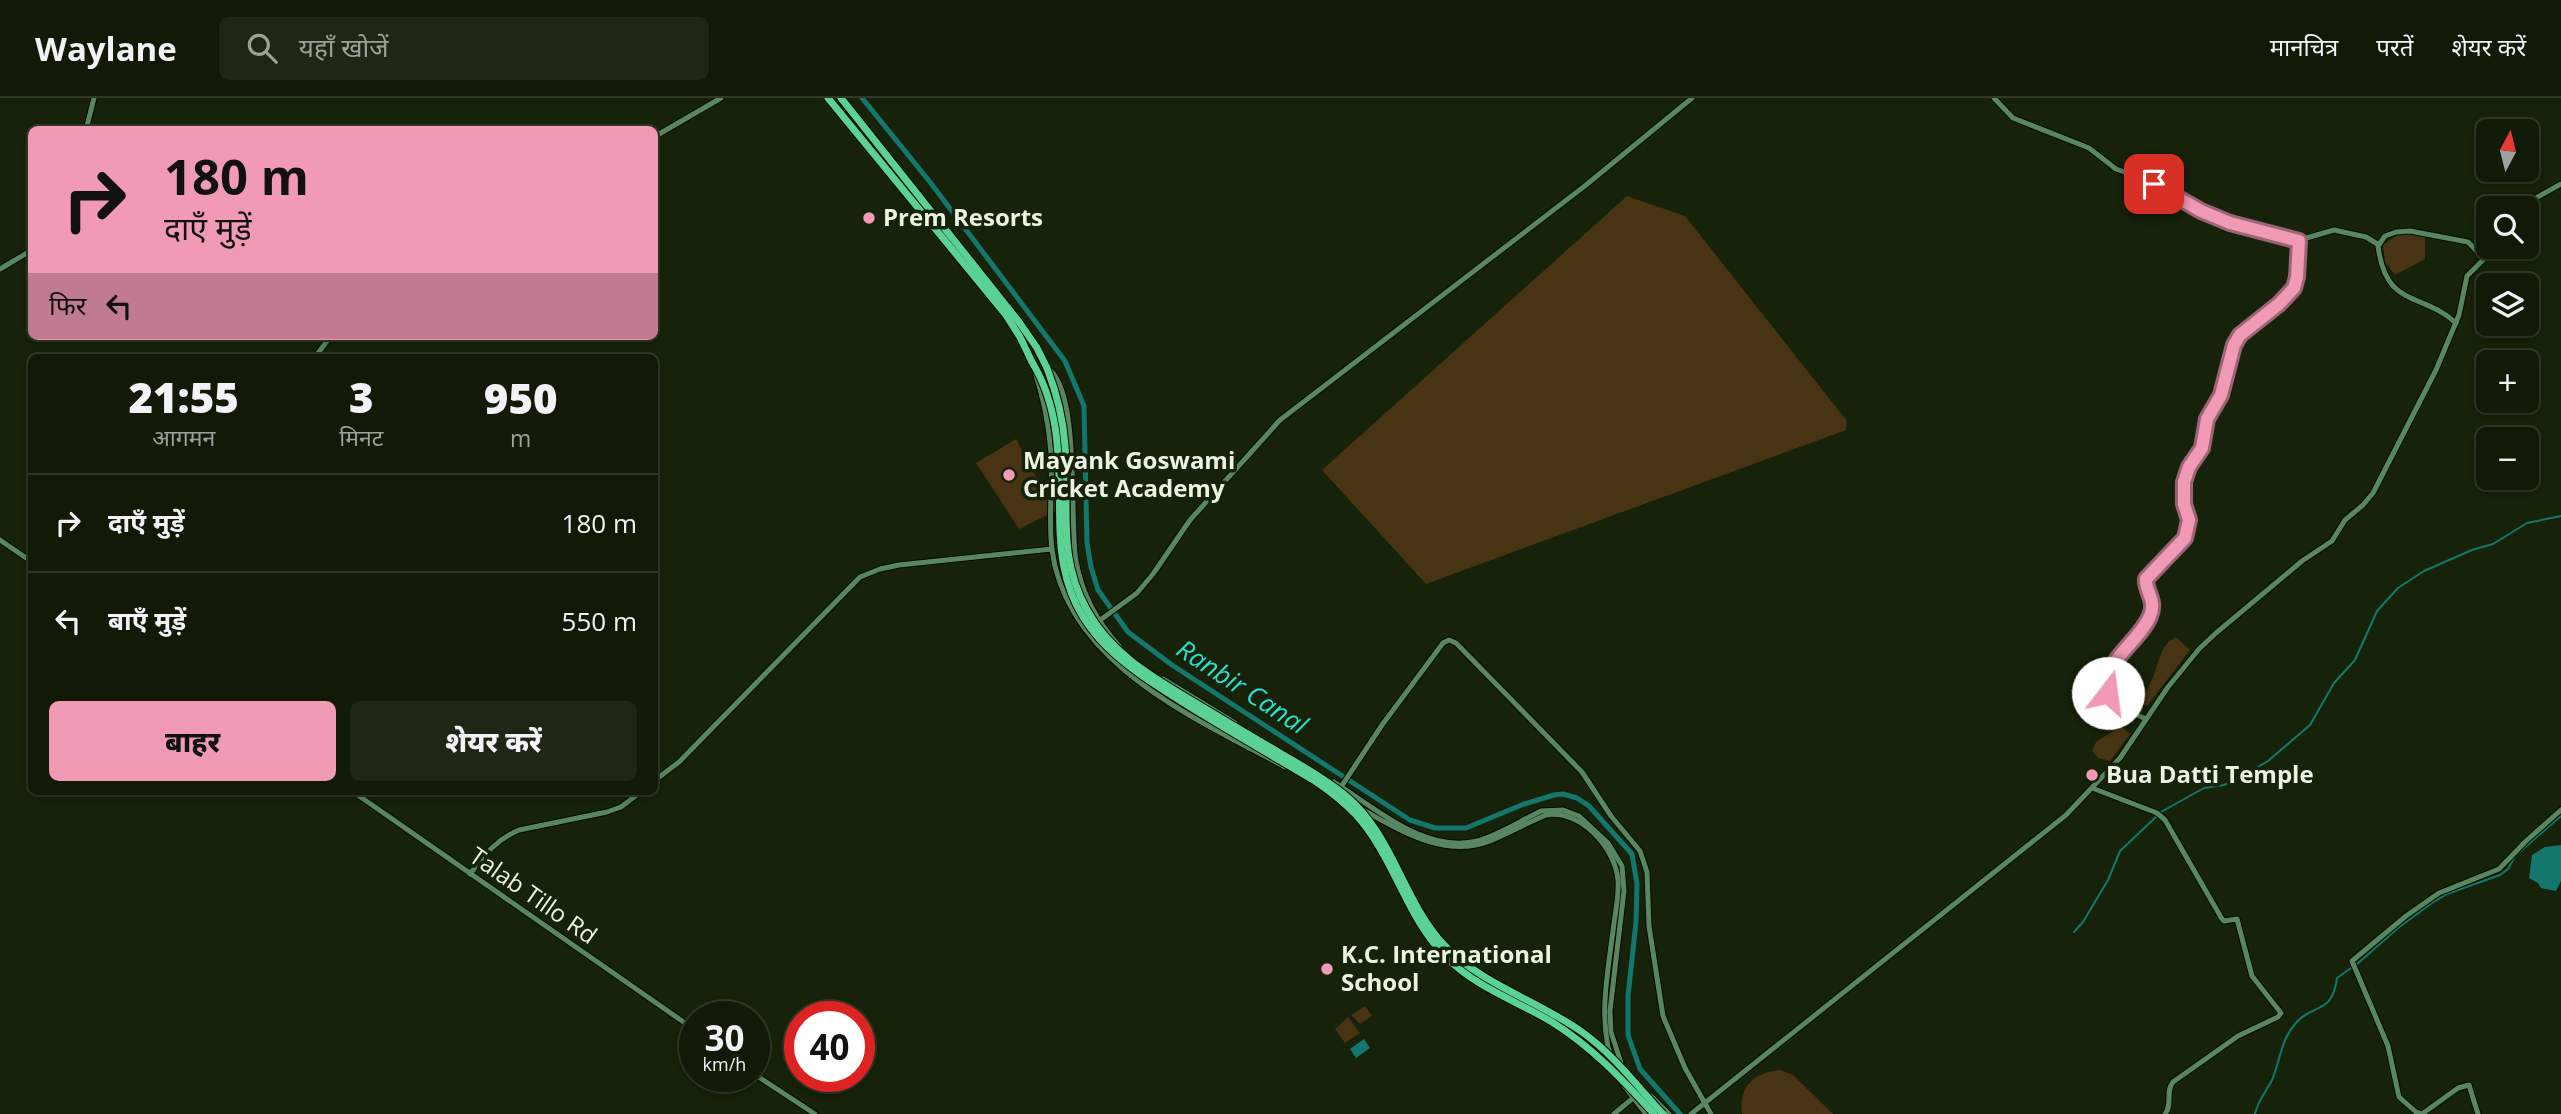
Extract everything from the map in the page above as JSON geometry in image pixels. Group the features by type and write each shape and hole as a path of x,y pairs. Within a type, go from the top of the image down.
{"highway":[{"path":"828,98 1006,315 1032,362 1050,398 1058,439 1060,542 1066,576 1078,606 1100,641 1130,669 1315,781 1347,805 1376,842 1421,926 1447,958 1486,987 1583,1042 1612,1067 1654,1114"},
{"path":"841,98 1019,322 1047,368 1058,397 1065,437 1065,530 1068,557 1080,596 1103,635 1136,666 1315,774 1345,795 1365,815 1378,834 1426,922 1443,944 1482,976 1589,1037 1666,1114"}],"street":[{"path":"87,126 94,98"},
{"path":"658,135 721,98"},
{"path":"1101,619 1137,593 1190,520 1280,420 1586,185 1692,98"},
{"path":"1994,98 2013,118 2088,148 2116,169 2150,181 2201,211 2230,223 2299,241 2334,230 2366,237 2379,245 2385,272 2399,291 2408,299 2441,311 2456,323"},
{"path":"2539,196 2561,184"},
{"path":"2379,245 2385,236 2410,231 2468,242 2476,250"},
{"path":"2146,719 2110,697 2108,676 2151,616 2152,599 2145,583 2146,579 2182,543 2187,533 2189,520 2184,504 2184,482 2189,467 2202,448 2207,419 2221,395 2234,345 2240,335 2279,304 2294,288 2299,241"},
{"path":"0,269 28,252"},
{"path":"1691,1114 2066,815 2120,758 2181,671 2208,640 2302,561 2329,544 2344,520 2371,497 2426,391 2456,323 2465,280 2484,259"},
{"path":"316,354 328,340"},
{"path":"1032,362 1048,425 1052,549 1058,575 1084,628 1122,670 1206,724 1424,841 1453,846 1476,845 1549,814 1566,815 1589,830 1610,853 1616,866 1619,888 1606,988 1604,1027 1614,1069 1632,1098 1646,1114"},
{"path":"1047,368 1057,377 1068,424 1072,458 1075,559 1085,594 1127,655 1137,664 1417,833 1441,841 1462,843 1480,840 1541,811 1550,810 1574,814 1601,835 1615,853 1624,877 1610,1011 1611,1032 1619,1062 1666,1114"},
{"path":"0,540 28,559"},
{"path":"658,778 679,762 860,577 899,565 1052,549"},
{"path":"1341,787 1443,642 1450,640 1456,643 1582,772 1611,816 1640,851 1647,872 1648,926 1663,1016 1670,1037 1703,1103 1712,1114"},
{"path":"2092,788 2159,814 2167,822 2222,919 2237,919 2252,976 2280,1013 2278,1017 2238,1036 2173,1082 2169,1090 2170,1105 2165,1114"},
{"name":"Talab Tillo Rd","path":"358,795 679,1019"},
{"path":"470,874 491,847 508,835 607,812 621,807 637,795"},
{"path":"2478,1114 2469,1086 2458,1088 2422,1114 2400,1099 2388,1046 2355,966 2392,927 2439,893 2499,869 2561,810"},
{"path":"770,1085 814,1114"},
{"path":"1614,1114 1644,1089"}],"shaded area":[{"path":"1627,196 1685,216 1847,421 1846,430 1426,584 1322,470"},
{"path":"2407,233 2425,237 2425,259 2395,275 2385,262 2383,245 2397,235"},
{"name":"Mayank Goswami Cricket Academy","path":"1016,439 1042,488 1055,487 1060,509 1019,529 976,463"},
{"path":"2176,637 2190,650 2147,706 2140,703 2164,649"},
{"path":"2121,726 2130,734 2110,761 2098,758 2092,751 2096,742"},
{"path":"1365,1006 1372,1016 1360,1024 1351,1015"},
{"path":"1348,1017 1360,1033 1345,1043 1335,1029"},
{"path":"1781,1070 1793,1075 1833,1114 1742,1114 1743,1096 1750,1083 1763,1074"}],"water":[{"path":"2561,845 2561,881 2556,891 2541,888 2529,878 2532,855 2545,847"},
{"path":"1364,1039 1370,1048 1356,1058 1350,1049"}],"waterway":[{"name":"Ranbir Canal","path":"862,98 930,182 1065,361 1084,406 1087,543 1091,567 1098,590 1128,632 1172,665 1410,820 1435,828 1466,828 1524,804 1563,794 1577,798 1589,806 1632,854 1637,884 1628,996 1628,1035 1640,1069 1680,1114"},
{"path":"2161,812 2204,788 2224,785 2268,761 2310,725 2334,683 2355,660 2377,611 2398,588 2424,571 2493,544 2527,523 2561,516"},
{"path":"2074,932 2108,880 2120,851 2157,816"},
{"path":"2356,965 2398,928 2432,903 2447,894 2500,875 2508,869 2515,856 2561,816"},
{"path":"2255,1114 2272,1080 2290,1030 2302,1017 2331,998 2337,978 2351,968"}],"place":[{"name":"Prem Resorts","path":"869,218"},
{"name":"Mayank Goswami Cricket Academy","path":"1009,475"},
{"name":"Bua Datti Temple","path":"2092,775"},
{"name":"K.C. International School","path":"1327,969"}],"route":[{"path":"2108,693 2108,676 2113,666 2151,616 2152,596 2145,583 2146,579 2182,543 2187,533 2189,520 2184,504 2184,482 2189,467 2202,448 2207,419 2221,395 2234,345 2244,331 2285,299 2294,288 2297,277 2299,241 2230,223 2201,211 2154,184"}]}
